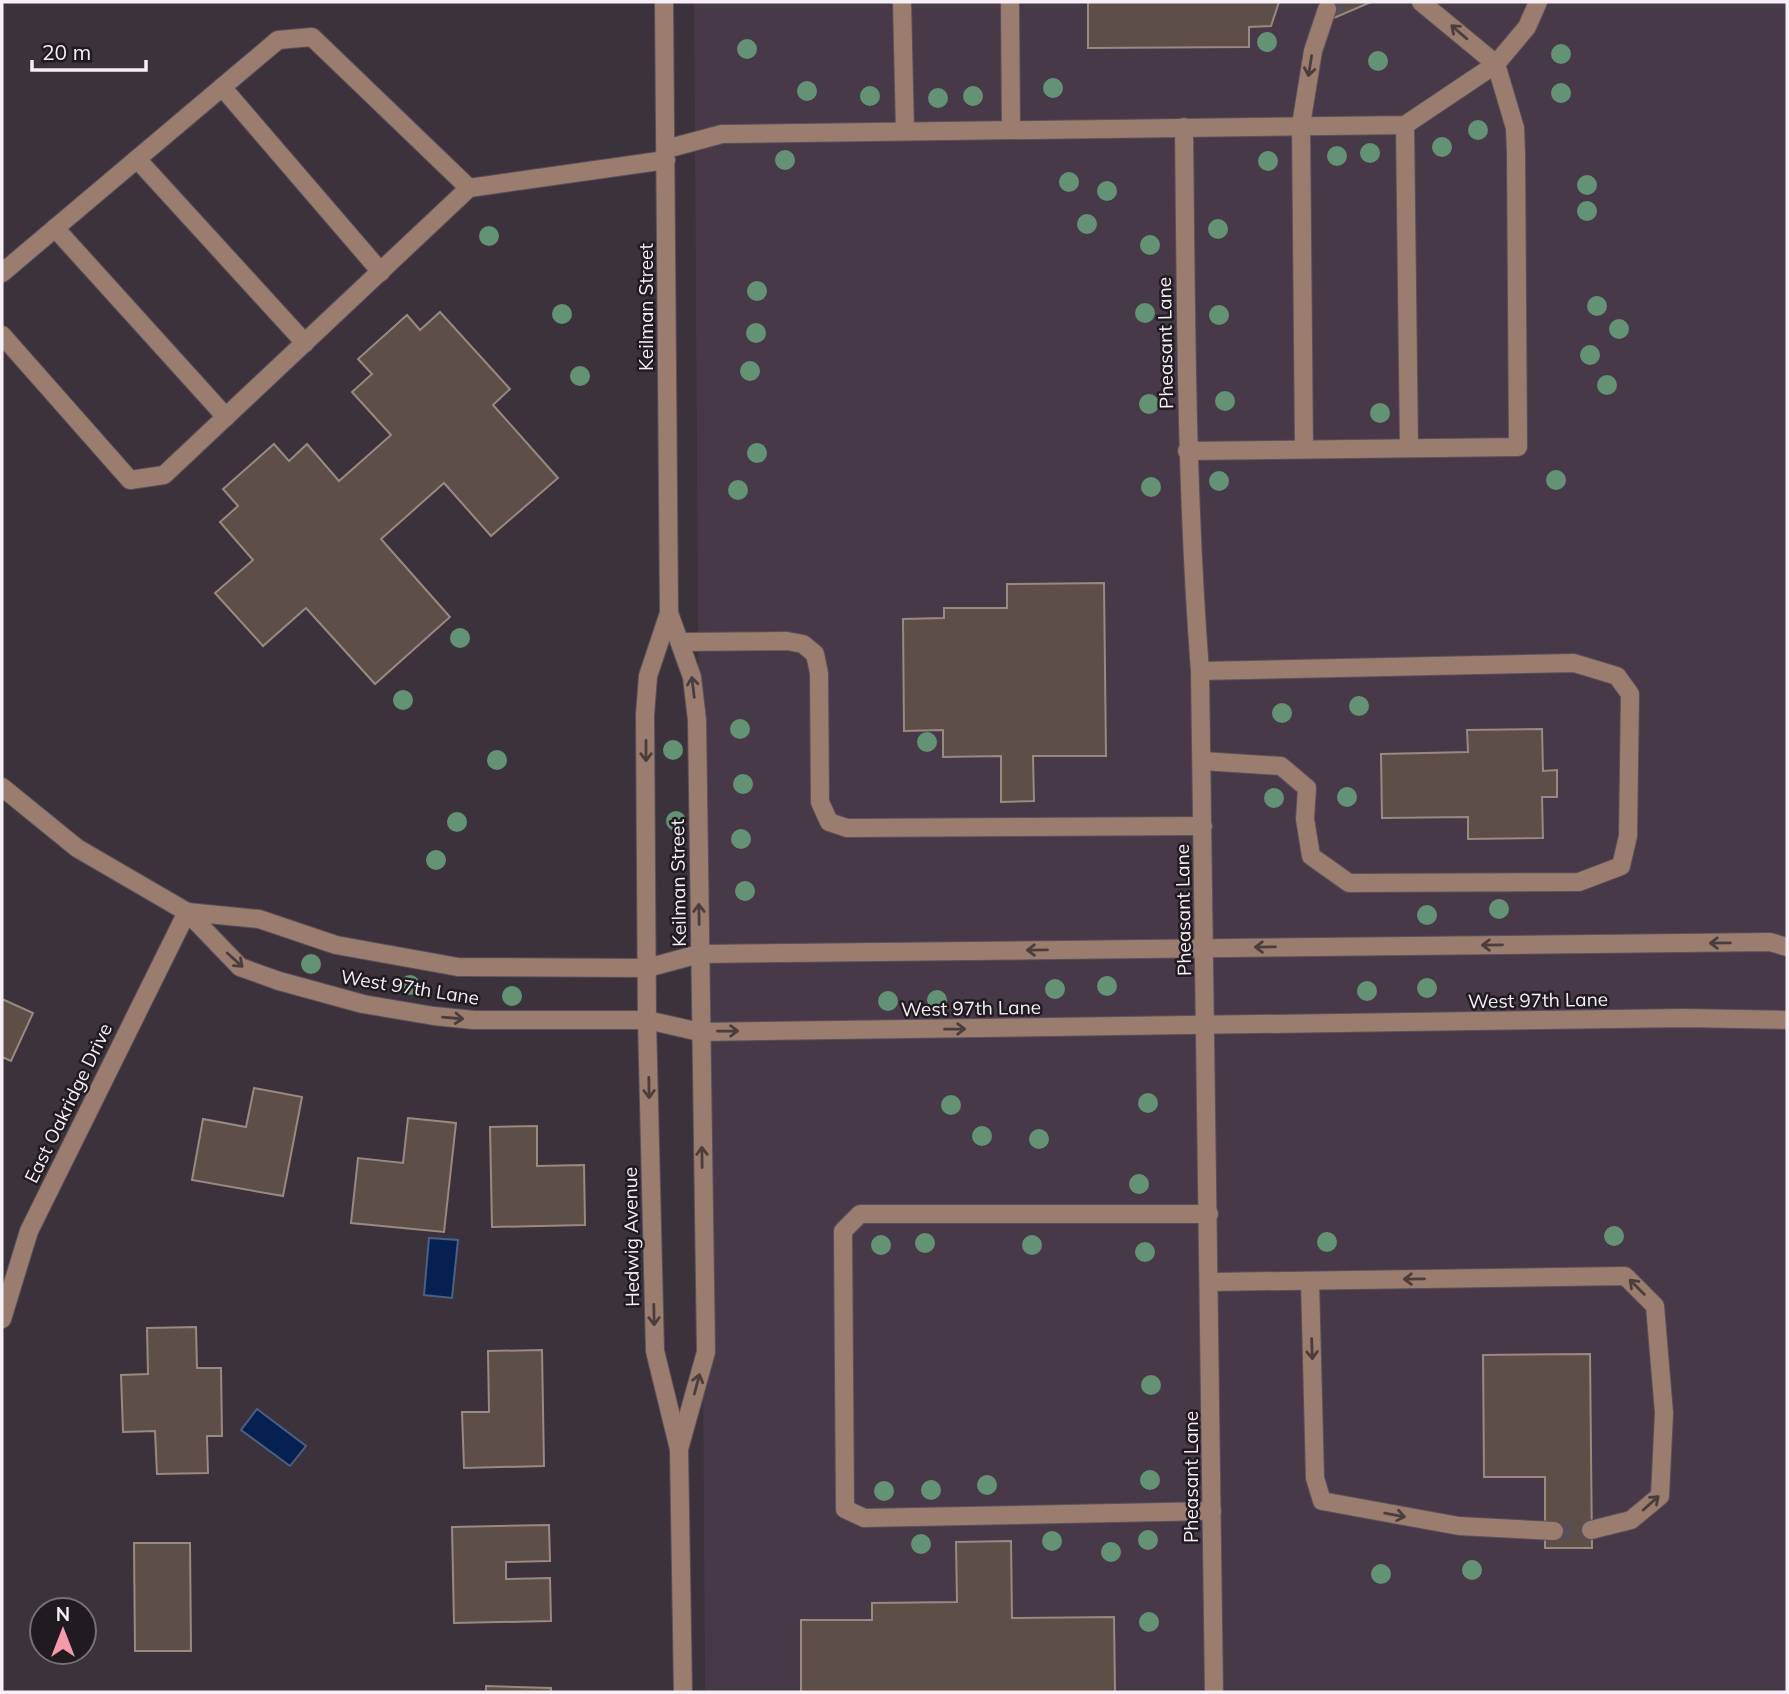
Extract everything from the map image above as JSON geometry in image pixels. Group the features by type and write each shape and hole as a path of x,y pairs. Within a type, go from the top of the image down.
{"street":[{"name":"Keilman Street","path":"664,2 670,612 692,677 697,720 700,1032"},
{"path":"902,2 905,131"},
{"path":"1010,2 1011,130"},
{"path":"1187,451 1518,447 1515,140 1496,64 1421,2"},
{"path":"2,335 130,480 164,475 469,188 666,155 722,134 1405,125 1496,64 1527,27 1538,2"},
{"path":"1304,449 1301,125 1313,51 1327,9"},
{"path":"2,273 278,40 312,37 469,188"},
{"path":"222,87 381,272"},
{"path":"1405,125 1409,448"},
{"name":"Pheasant Lane","path":"1184,127 1187,451 1200,671 1202,761 1214,1692"},
{"path":"137,159 305,343"},
{"path":"55,228 226,416"},
{"name":"Keilman Street","path":"647,1020 648,676 670,612"},
{"path":"680,642 787,641 803,644 815,653 819,673 820,802 829,822 847,828 1202,826"},
{"path":"1200,671 1574,663 1617,676 1630,694 1628,836 1621,866 1579,882 1349,883 1311,856 1305,819 1307,788 1281,766 1202,761"},
{"name":"West 97th Lane","path":"2,787 77,848 187,912 240,967 318,993 363,1004 474,1020 647,1020 700,1032 1684,1018 1787,1020"},
{"name":"West 97th Lane","path":"187,912 259,919 336,945 457,967 647,968 699,954 1770,942 1787,947"},
{"name":"East Oakridge Drive","path":"2,1319 29,1231 187,912"},
{"name":"Hedwig Avenue","path":"647,1020 655,1351 680,1450 683,1692"},
{"name":"Hedwig Avenue","path":"680,1450 706,1352 700,1032"},
{"path":"1209,1214 860,1214 843,1231 845,1509 864,1518 1212,1511"},
{"path":"1210,1282 1625,1276 1655,1306 1664,1413 1660,1496 1631,1520 1591,1530"},
{"path":"1310,1281 1315,1478 1322,1501 1459,1526 1554,1531"}],"shaded area":[{"path":"694,2 1787,2 1787,1692 705,1692"}],"water":[{"path":"429,1238 458,1240 452,1298 424,1295"},
{"path":"257,1409 306,1446 290,1466 241,1430"}],"building":[{"path":"1088,2 1279,2 1271,26 1249,27 1249,47 1088,48"},
{"path":"1327,2 1371,2 1334,18"},
{"path":"440,312 510,389 493,405 558,478 491,536 444,483 381,539 450,617 375,684 306,608 263,646 215,593 253,560 220,522 238,506 223,489 274,444 289,461 307,444 339,481 391,435 352,392 372,374 358,359 407,315 420,330"},
{"path":"1104,583 1106,756 1033,756 1034,801 1001,802 1001,756 943,757 943,730 904,731 903,619 944,618 944,608 1007,608 1007,584"},
{"path":"1542,729 1543,771 1557,770 1557,797 1542,797 1543,838 1468,839 1468,817 1382,818 1381,754 1468,752 1467,730"},
{"path":"2,999 33,1013 11,1061 2,1057"},
{"path":"254,1088 302,1097 283,1196 192,1180 203,1119 246,1127"},
{"path":"408,1118 456,1123 444,1232 351,1223 358,1158 403,1163"},
{"path":"537,1126 537,1166 584,1165 585,1225 492,1227 490,1127"},
{"path":"196,1327 197,1368 221,1368 222,1436 207,1436 208,1473 157,1474 155,1431 123,1432 121,1375 148,1374 147,1328"},
{"path":"542,1350 544,1466 464,1468 462,1412 489,1412 488,1351"},
{"path":"1590,1354 1592,1548 1545,1548 1545,1477 1484,1477 1483,1355"},
{"path":"549,1525 550,1561 506,1562 506,1579 550,1578 551,1621 454,1623 452,1527"},
{"path":"1011,1541 1012,1618 1114,1617 1115,1692 801,1692 801,1620 872,1620 872,1603 957,1602 956,1542"},
{"path":"134,1543 190,1543 191,1651 135,1651"},
{"path":"486,1686 551,1688 551,1692 486,1692"}],"tunnel":[{"path":"1327,9 1343,2"},
{"path":"1554,1531 1591,1530"}]}
